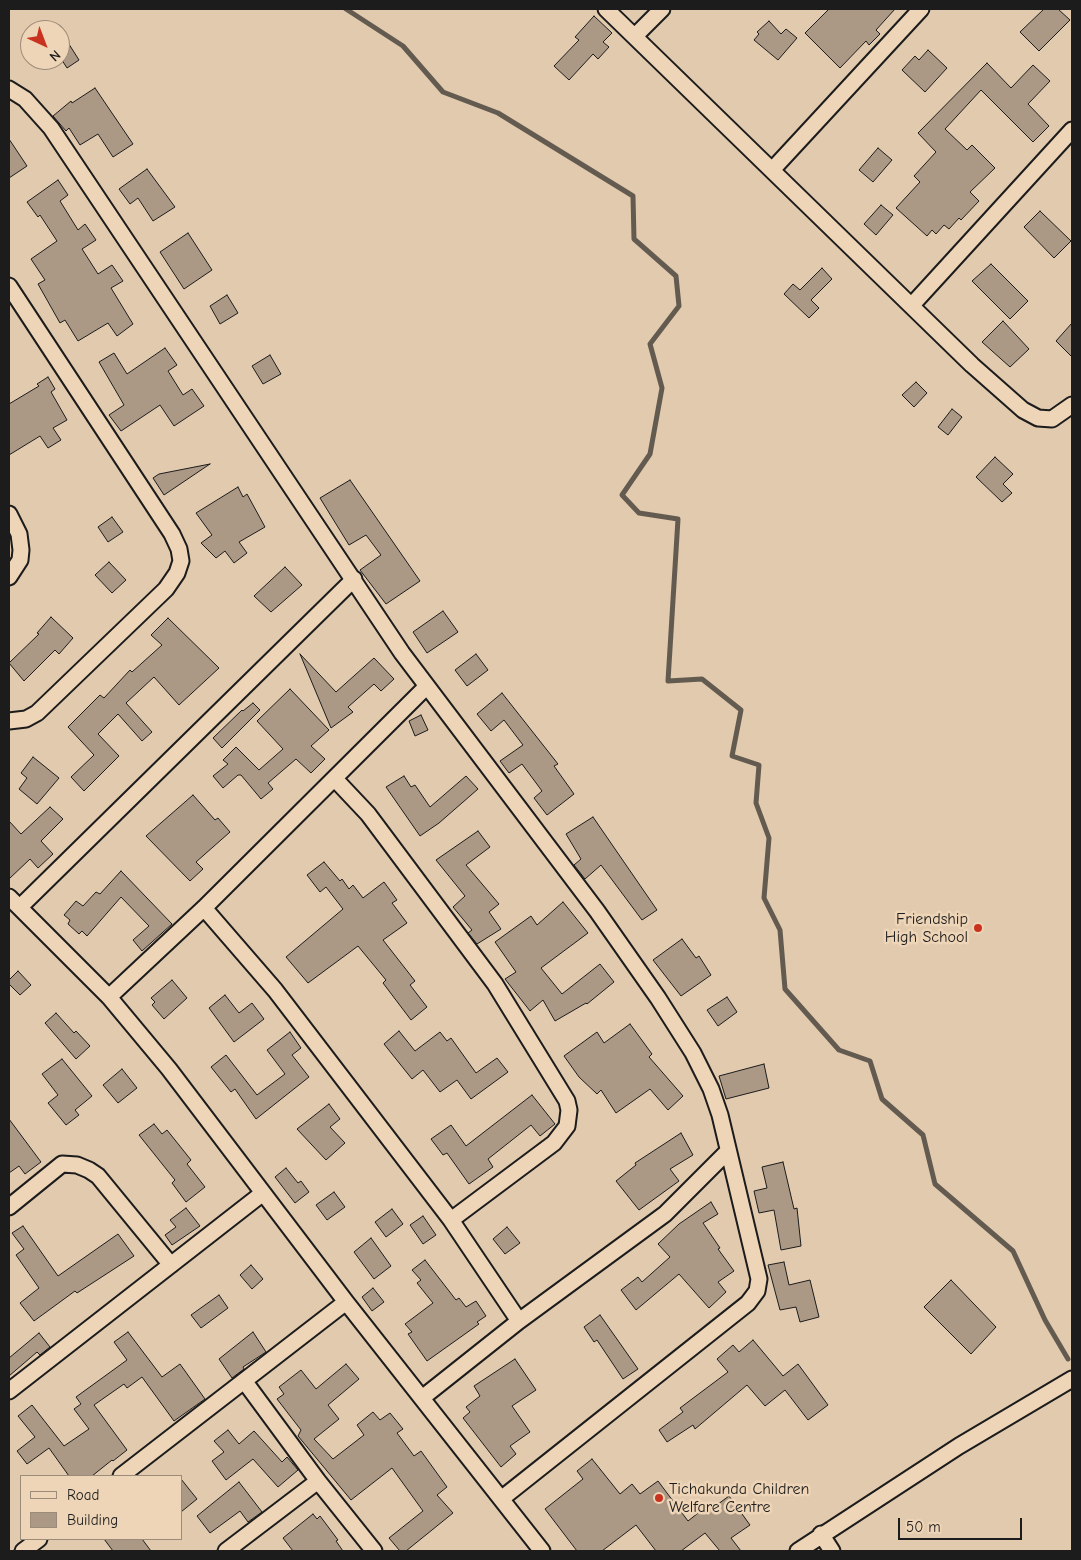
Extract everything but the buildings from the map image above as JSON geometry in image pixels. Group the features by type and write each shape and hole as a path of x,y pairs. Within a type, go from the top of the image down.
{"street":[{"path":"606,9 773,169 972,365 1023,410 1038,418 1052,419 1072,405"},
{"path":"635,36 662,9"},
{"path":"773,169 921,9"},
{"path":"9,89 25,99 51,128 402,652 592,904 658,998 693,1053 711,1089 720,1115 727,1152 759,1279 757,1291 748,1303 501,1499"},
{"path":"912,305 1072,130"},
{"path":"9,286 172,534 179,549 181,561 177,573 166,589 37,713 26,719 9,721"},
{"path":"9,514 19,534 21,550 20,560 9,577"},
{"path":"21,906 354,579"},
{"path":"109,997 204,908 336,779 427,686"},
{"path":"336,779 368,814 495,984 567,1101 569,1110 567,1126 554,1144 451,1220"},
{"path":"9,897 21,906 109,997 169,1069 346,1302 542,1551"},
{"path":"204,908 274,990 451,1220 519,1321"},
{"path":"422,1398 519,1321 664,1214 727,1152"},
{"path":"9,1207 62,1164 77,1165 98,1176 171,1265"},
{"path":"9,1391 263,1193"},
{"path":"122,1475 346,1302"},
{"path":"798,1551 821,1534 959,1446 1072,1379"},
{"path":"244,1382 318,1481 374,1551"},
{"path":"226,1551 318,1481"},
{"path":"821,1534 832,1551"},
{"path":"23,1551 38,1540"}],"waterway":[{"path":"346,9 403,46 443,92 498,113 633,196 634,239 676,276 679,306 650,344 662,388 650,454 622,495 639,513 678,519 668,681 702,679 741,710 732,756 759,765 756,803 769,838 764,898 780,930 785,989 839,1050 870,1061 882,1099 923,1135 935,1184 1013,1251 1045,1320 1068,1359"}],"place":[{"name":"Friendship High School","path":"978,928"},
{"name":"Tichakunda Children Welfare Centre","path":"659,1498"}]}
